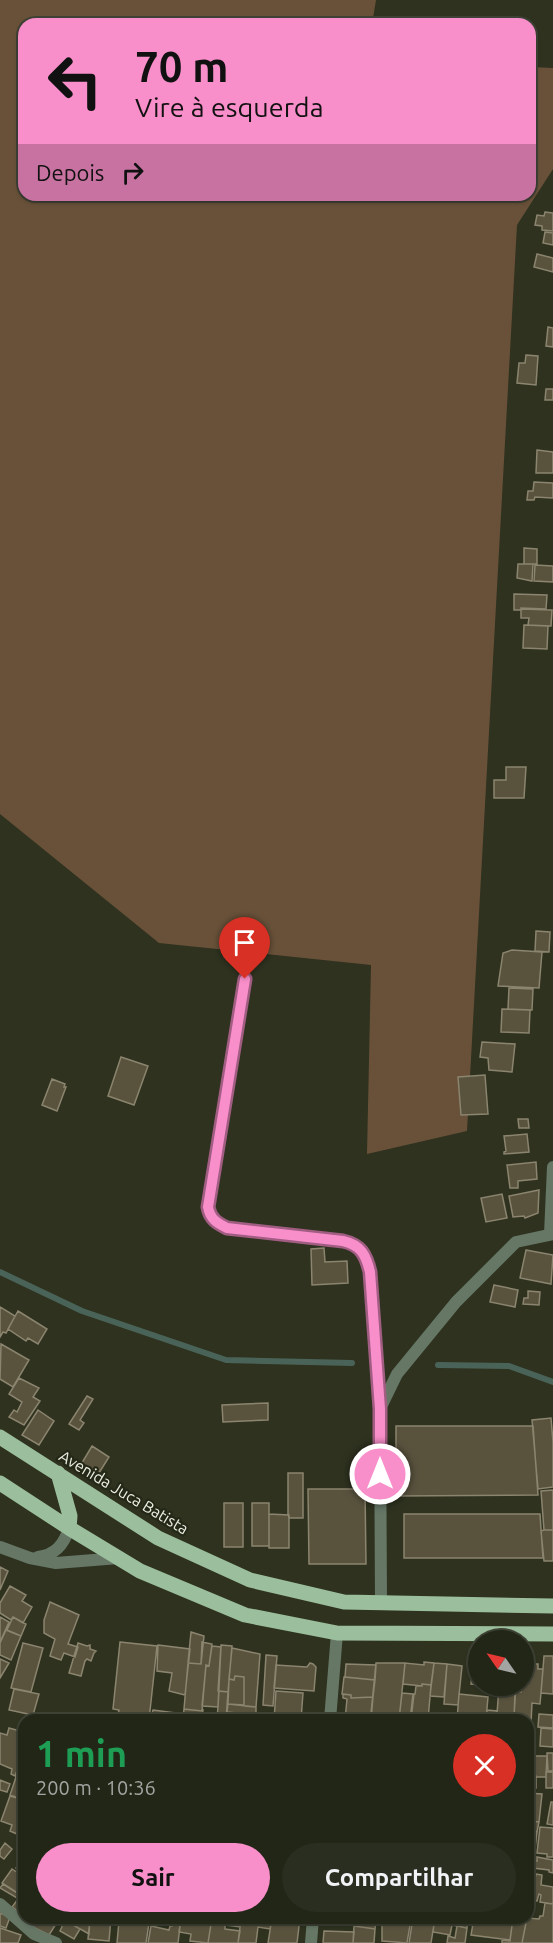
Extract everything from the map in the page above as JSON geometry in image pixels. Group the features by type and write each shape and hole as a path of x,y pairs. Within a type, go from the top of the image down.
{"main road":[{"name":"Avenida Juca Batista","path":"0,1437 159,1538 250,1580 344,1602 553,1606"},
{"path":"58,1473 70,1516 69,1528"},
{"path":"0,1483 140,1571 245,1615 337,1633 553,1634"}],"street":[{"path":"245,979 208,1207 209,1215 215,1222 227,1228 353,1243 362,1250 367,1259 370,1272 380,1409 381,1603"},
{"path":"380,1409 397,1374 456,1302 516,1242 551,1234 553,1167"},
{"path":"30,1558 52,1554 61,1546 69,1528"},
{"path":"0,1547 30,1558 56,1563 119,1558"},
{"path":"330,1714 337,1633"},
{"path":"0,1904 18,1920"},
{"path":"23,1924 34,1934 56,1943"},
{"path":"311,1943 313,1924"}],"shaded area":[{"path":"0,0 376,0 373,18 18,18 18,201 532,201 517,225 467,1131 367,1154 371,965 159,943 0,814"},
{"path":"536,67 553,68 553,169 536,195"}],"building":[{"path":"545,212 553,213 553,231 542,230 542,226 535,225 537,215 544,216"},
{"path":"545,232 553,233 553,245 543,243"},
{"path":"537,254 553,258 553,272 534,267"},
{"path":"548,327 553,328 553,347 546,346"},
{"path":"526,355 538,356 536,385 517,383 519,363 525,363"},
{"path":"546,389 553,389 553,400 545,400"},
{"path":"537,450 553,452 553,473 536,473"},
{"path":"534,482 553,483 553,498 535,497 534,500 527,500 528,491 533,491"},
{"path":"524,548 537,549 537,564 524,564"},
{"path":"518,564 533,564 532,581 517,578"},
{"path":"535,565 553,566 553,582 534,581"},
{"path":"514,594 547,595 546,609 514,610"},
{"path":"521,609 552,610 551,626 528,625 529,618 521,618"},
{"path":"524,625 548,626 547,649 523,648"},
{"path":"506,767 526,767 524,798 494,798 494,780 506,780"},
{"path":"536,931 550,932 549,952 535,951"},
{"path":"512,950 542,952 539,988 498,986 503,953"},
{"path":"509,988 533,989 532,1010 508,1009"},
{"path":"502,1009 530,1010 529,1033 501,1032"},
{"path":"482,1042 515,1044 512,1072 489,1070 488,1058 480,1057"},
{"path":"121,1057 148,1066 134,1105 108,1096"},
{"path":"485,1075 488,1114 461,1115 458,1077"},
{"path":"52,1079 65,1084 64,1087 66,1087 57,1111 42,1105"},
{"path":"518,1119 528,1119 529,1128 519,1128"},
{"path":"527,1134 529,1152 504,1154 506,1151 504,1136"},
{"path":"536,1162 537,1179 518,1181 518,1188 510,1188 507,1165"},
{"path":"539,1190 538,1213 525,1218 524,1216 513,1217 509,1196"},
{"path":"502,1194 507,1218 486,1222 481,1198"},
{"path":"324,1248 325,1262 347,1261 348,1283 312,1285 311,1249"},
{"path":"526,1250 553,1255 551,1284 520,1278"},
{"path":"494,1285 518,1290 515,1307 490,1302"},
{"path":"528,1291 540,1292 539,1305 523,1304 524,1298 528,1298"},
{"path":"0,1307 15,1316 6,1333 3,1332 0,1337"},
{"path":"18,1311 47,1329 38,1344 28,1338 26,1341 8,1329"},
{"path":"1,1344 29,1360 13,1387 0,1379"},
{"path":"19,1378 39,1388 33,1397 40,1401 24,1425 9,1417 14,1410 17,1412 22,1402 9,1394"},
{"path":"87,1396 93,1399 80,1420 84,1423 79,1430 69,1424"},
{"path":"268,1403 268,1420 223,1422 222,1405"},
{"path":"38,1410 54,1421 39,1445 22,1435"},
{"path":"551,1418 553,1487 538,1489 532,1420"},
{"path":"396,1426 533,1426 538,1495 396,1496"},
{"path":"92,1446 109,1457 94,1481 77,1471"},
{"path":"288,1473 303,1473 303,1518 289,1518"},
{"path":"308,1489 365,1489 366,1564 309,1564"},
{"path":"553,1490 553,1530 544,1530 541,1491"},
{"path":"224,1503 243,1503 243,1547 224,1547"},
{"path":"252,1503 269,1503 269,1546 252,1546"},
{"path":"269,1514 289,1515 289,1548 269,1548"},
{"path":"404,1514 540,1514 543,1558 404,1558"},
{"path":"553,1530 553,1561 544,1561 541,1531"},
{"path":"0,1567 8,1571 0,1590"},
{"path":"10,1586 26,1595 22,1601 32,1607 23,1623 13,1617 11,1620 0,1613 0,1603"},
{"path":"50,1602 79,1615 68,1644 78,1647 75,1657 64,1653 61,1660 50,1656 55,1639 44,1633 44,1620"},
{"path":"0,1617 9,1622 0,1642"},
{"path":"13,1617 26,1624 21,1636 7,1630"},
{"path":"6,1630 21,1636 11,1660 0,1655 0,1643"},
{"path":"191,1632 204,1636 201,1664 188,1663"},
{"path":"120,1642 157,1646 150,1714 118,1714 119,1710 113,1709"},
{"path":"202,1642 212,1644 209,1666 206,1665 202,1711 184,1709 188,1663 201,1664"},
{"path":"23,1643 43,1648 31,1692 11,1688"},
{"path":"78,1643 90,1645 90,1649 96,1651 91,1661 87,1659 85,1661 81,1676 69,1673"},
{"path":"158,1645 190,1649 185,1695 169,1691 172,1673 157,1671"},
{"path":"221,1645 232,1646 228,1692 218,1691"},
{"path":"212,1646 221,1647 218,1707 202,1706 206,1665 209,1666"},
{"path":"232,1648 260,1654 256,1707 244,1706 244,1677 235,1676 234,1680 229,1679"},
{"path":"266,1655 277,1656 273,1706 263,1705"},
{"path":"544,1656 553,1656 553,1694 541,1693"},
{"path":"0,1659 9,1663 0,1678"},
{"path":"424,1662 434,1663 431,1685 403,1684 405,1663 424,1665"},
{"path":"310,1663 316,1667 314,1691 274,1688 276,1665 307,1667"},
{"path":"376,1663 405,1663 400,1714 371,1713"},
{"path":"434,1663 447,1664 444,1697 430,1696"},
{"path":"346,1664 376,1665 375,1680 345,1677"},
{"path":"447,1664 462,1666 458,1705 444,1704"},
{"path":"534,1664 538,1664 538,1669 543,1669 540,1704 532,1703 531,1714 514,1714 515,1696 534,1696"},
{"path":"235,1676 244,1677 244,1705 228,1704 229,1679 234,1680"},
{"path":"344,1677 375,1680 373,1697 351,1698 351,1695 342,1694"},
{"path":"422,1684 431,1685 429,1714 412,1714 416,1686 422,1686"},
{"path":"14,1689 39,1694 33,1714 9,1710"},
{"path":"219,1691 228,1692 226,1714 217,1714"},
{"path":"276,1691 303,1693 301,1714 274,1714"},
{"path":"402,1693 413,1694 411,1714 400,1714"},
{"path":"343,1694 351,1695 351,1698 373,1697 372,1714 346,1714 347,1699 343,1698"},
{"path":"459,1694 488,1697 487,1714 457,1714"},
{"path":"498,1696 515,1696 514,1714 497,1714"},
{"path":"228,1704 256,1707 256,1714 227,1712"},
{"path":"184,1709 202,1711 203,1709 203,1714 184,1714"},
{"path":"153,1710 183,1714 152,1714"},
{"path":"487,1710 497,1711 497,1714 487,1714"},
{"path":"539,1714 553,1715 553,1728 538,1727"},
{"path":"9,1728 18,1730 18,1768 15,1776 11,1774 12,1769 0,1764 0,1733 7,1735"},
{"path":"541,1728 553,1729 553,1747 540,1746"},
{"path":"547,1753 553,1753 553,1771 548,1771"},
{"path":"534,1756 547,1756 546,1777 534,1777"},
{"path":"18,1771 18,1798 10,1795"},
{"path":"546,1772 553,1772 553,1788 546,1788"},
{"path":"534,1776 536,1776 536,1788 534,1788"},
{"path":"0,1780 10,1784 7,1792 0,1790"},
{"path":"534,1793 542,1794 539,1822 534,1822"},
{"path":"10,1796 18,1798 18,1834 10,1831 12,1825 1,1821"},
{"path":"551,1802 553,1802 553,1825 547,1824"},
{"path":"534,1822 539,1822 537,1832 534,1831"},
{"path":"540,1827 553,1828 553,1857 537,1853"},
{"path":"534,1831 537,1832 534,1849"},
{"path":"5,1843 12,1849 4,1859 0,1856 0,1850"},
{"path":"537,1857 553,1860 553,1873 549,1870 534,1868 534,1861 537,1861"},
{"path":"12,1869 18,1873 18,1893 2,1883"},
{"path":"536,1874 542,1875 541,1885 553,1887 553,1904 540,1902 541,1895 539,1894 537,1901 534,1900"},
{"path":"3,1884 18,1893 17,1898 0,1888"},
{"path":"18,1899 18,1911 12,1907"},
{"path":"545,1903 553,1904 553,1943 522,1943 526,1924 534,1924 534,1919 543,1916"},
{"path":"0,1913 10,1917 6,1928 0,1926"},
{"path":"32,1924 56,1924 49,1935 31,1926"},
{"path":"63,1924 74,1924 80,1929 74,1939 60,1931"},
{"path":"89,1924 110,1924 109,1941 88,1939"},
{"path":"90,1924 89,1934 73,1925"},
{"path":"119,1924 149,1924 146,1943 117,1943"},
{"path":"172,1924 180,1924 178,1943 148,1943 151,1926 169,1930"},
{"path":"180,1924 211,1924 208,1943 190,1941 191,1934 179,1932"},
{"path":"211,1924 240,1924 240,1927 225,1925 225,1929 240,1931 238,1943 208,1943"},
{"path":"240,1924 271,1924 270,1929 258,1927 256,1943 238,1943"},
{"path":"271,1924 299,1924 297,1943 268,1943"},
{"path":"354,1924 375,1924 375,1929 354,1926"},
{"path":"382,1924 410,1925 407,1943 382,1941"},
{"path":"412,1924 434,1924 431,1943 409,1943"},
{"path":"434,1924 467,1924 467,1928 452,1925 450,1935 433,1932"},
{"path":"473,1924 512,1924 510,1940 471,1935"},
{"path":"512,1924 526,1924 522,1943 502,1943 502,1940 510,1941"},
{"path":"354,1926 375,1929 374,1943 353,1943"},
{"path":"457,1926 467,1928 465,1943 447,1943 448,1936 455,1938"},
{"path":"0,1928 21,1935 18,1943 0,1943"},
{"path":"324,1931 354,1932 353,1943 323,1943"}],"waterway":[{"path":"0,1272 82,1311 226,1360 352,1363"},
{"path":"438,1365 509,1366 553,1382"}],"route":[{"path":"245,979 208,1207 209,1215 215,1222 227,1228 343,1241 353,1243 362,1250 370,1272 380,1409 380,1474"}]}
